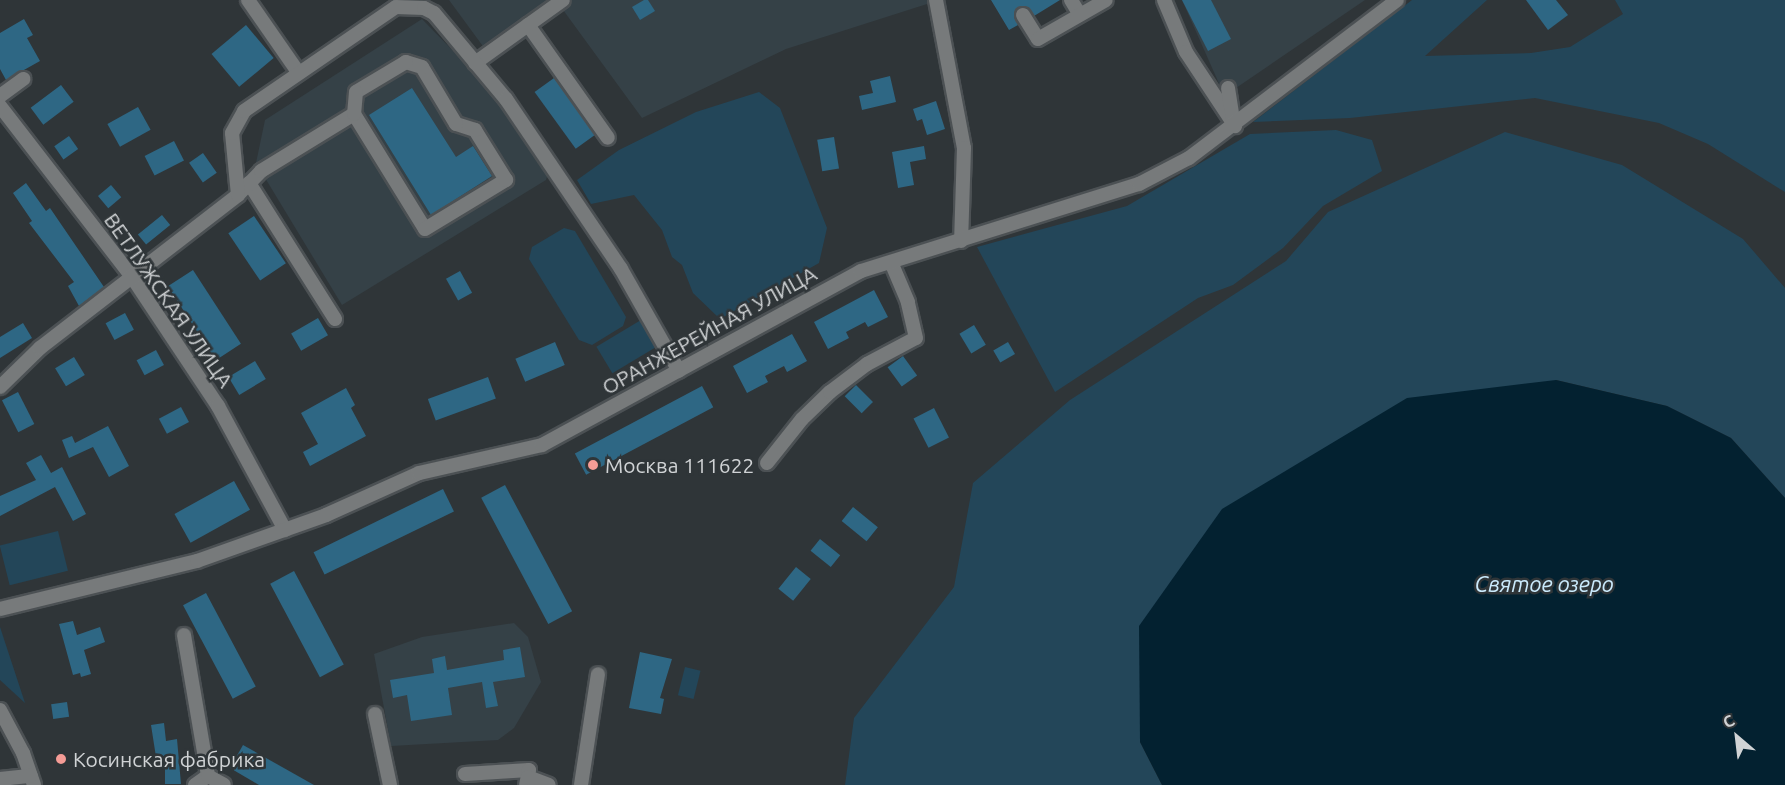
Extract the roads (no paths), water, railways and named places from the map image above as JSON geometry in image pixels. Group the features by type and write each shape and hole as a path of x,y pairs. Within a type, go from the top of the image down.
{"street":[{"path":"248,0 298,72"},
{"path":"475,63 562,0"},
{"path":"936,0 964,148 961,241"},
{"path":"1071,0 1080,15"},
{"path":"1023,15 1038,39 1106,0"},
{"path":"1164,0 1186,52 1235,126"},
{"name":"ОРАНЖЕРЕЙНАЯ УЛИЦА","path":"0,609 197,561 285,530 419,473 542,446 861,271 1139,184 1189,158 1235,126 1397,0"},
{"path":"238,195 232,134 244,111 396,7 425,4 506,99 621,269 680,371"},
{"path":"528,25 608,138"},
{"path":"406,62 422,67 456,124 475,130 506,180 425,229 354,114 356,92 406,62"},
{"path":"0,96 23,79"},
{"path":"1228,88 1235,126"},
{"name":"ВЕТЛУЖСКАЯ УЛИЦА","path":"0,106 132,277 218,406 285,530"},
{"path":"0,387 40,348 238,195 261,171 354,114"},
{"path":"249,183 335,319"},
{"path":"767,463 802,419 830,392 867,363 916,338 908,302 891,262"},
{"path":"184,635 208,776"},
{"path":"581,785 598,674"},
{"path":"0,710 18,741 32,780 0,779"},
{"path":"375,714 390,785"},
{"path":"465,774 530,770 527,781 549,785"},
{"path":"195,785 208,776"},
{"path":"208,776 224,785"}],"water":[{"name":"Святое озеро","path":"1556,380 1667,406 1731,438 1785,498 1785,785 1162,785 1140,742 1139,626 1222,509 1407,398"}],"place":[{"name":"Москва 111622","path":"593,465"},
{"name":"Косинская фабрика","path":"61,759"}]}
